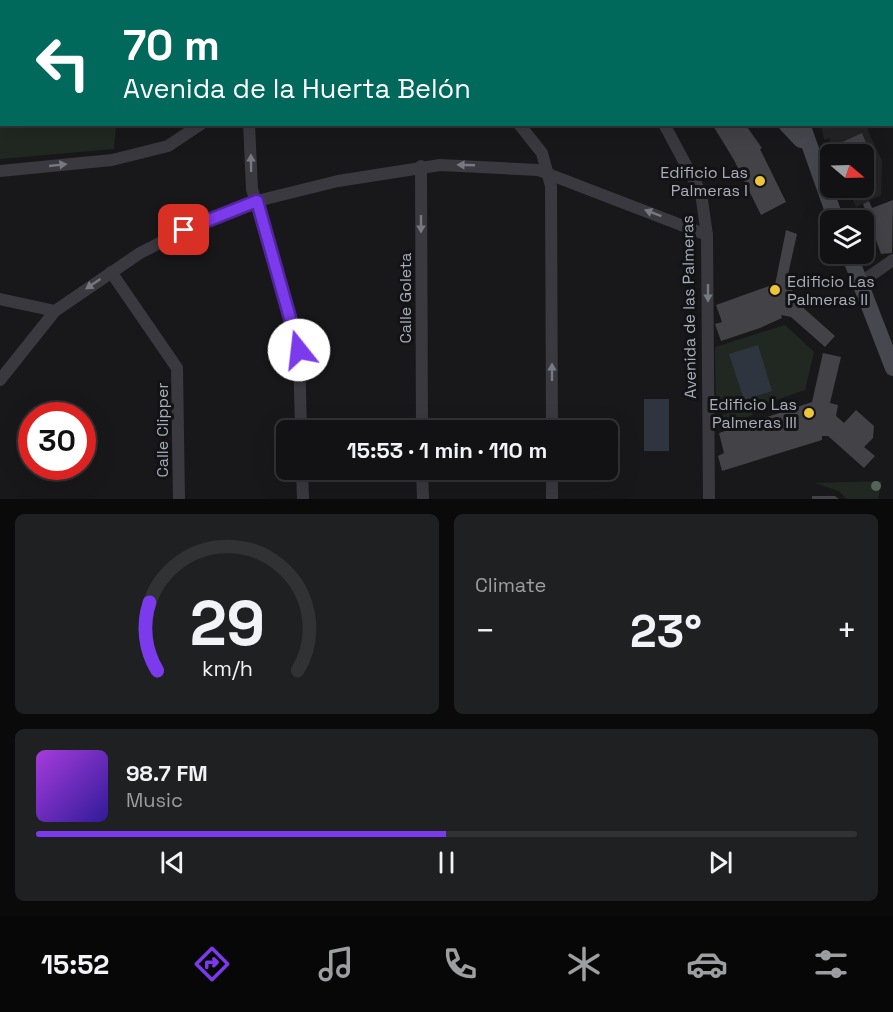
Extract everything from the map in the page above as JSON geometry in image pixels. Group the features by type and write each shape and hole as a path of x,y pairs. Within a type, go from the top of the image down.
{"main road":[{"path":"789,126 802,135 815,136 812,126"},
{"path":"802,135 832,210"},
{"path":"853,264 893,368"}],"street":[{"path":"0,171 112,160 168,146 198,126"},
{"path":"249,126 252,189 299,350 301,420"},
{"path":"521,126 542,153 549,173 552,420"},
{"name":"Avenida de las Palmeras","path":"665,126 701,193 707,235 709,499"},
{"path":"0,380 55,311 160,242 257,201 338,181 421,166 505,167 549,173 707,235"},
{"name":"Calle Goleta","path":"421,166 422,420"},
{"path":"860,283 893,260"},
{"name":"Calle Clipper","path":"111,273 177,368 178,499"},
{"path":"0,299 55,311"},
{"path":"302,480 303,499"},
{"path":"422,480 423,499"},
{"path":"552,480 552,499"}],"shaded area":[{"path":"0,126 116,126 114,149 0,159"},
{"path":"821,126 873,126 867,129 882,161 881,195 856,207 852,198 874,198 874,144 831,144 829,138 824,140"},
{"path":"785,325 814,352 805,390 758,406 751,402 716,411 715,347"},
{"path":"758,345 772,391 744,400 729,354"},
{"path":"644,399 669,399 669,451 644,451"},
{"path":"750,406 753,415 716,426 716,417"},
{"path":"882,481 878,499 847,499 839,491 815,483"}],"building":[{"name":"Edificio Las Palmeras I","path":"713,126 746,126 762,148 760,149 786,202 761,215 734,160"},
{"path":"862,133 867,144 838,144"},
{"path":"893,200 892,253 881,254 874,235 874,210 865,210 863,204 869,201 872,208"},
{"name":"Edificio Las Palmeras II","path":"786,230 797,234 787,279 795,280 792,293 801,300 799,304 835,336 825,347 791,317 781,315 782,318 760,328 721,341 715,324 722,322 716,305 772,285 772,288 775,285"},
{"name":"Edificio Las Palmeras III","path":"823,353 841,357 830,403 838,405 836,416 844,423 856,410 874,426 873,438 864,447 875,456 864,468 828,436 822,436 822,440 722,471 718,456 724,453 719,433 812,402"},
{"path":"812,496 835,496 839,499 812,499"}],"place":[{"name":"Edificio Las Palmeras I","path":"760,181"},
{"name":"Edificio Las Palmeras II","path":"775,290"},
{"name":"Edificio Las Palmeras III","path":"809,413"}],"route":[{"path":"184,230 257,201 299,350"}]}
